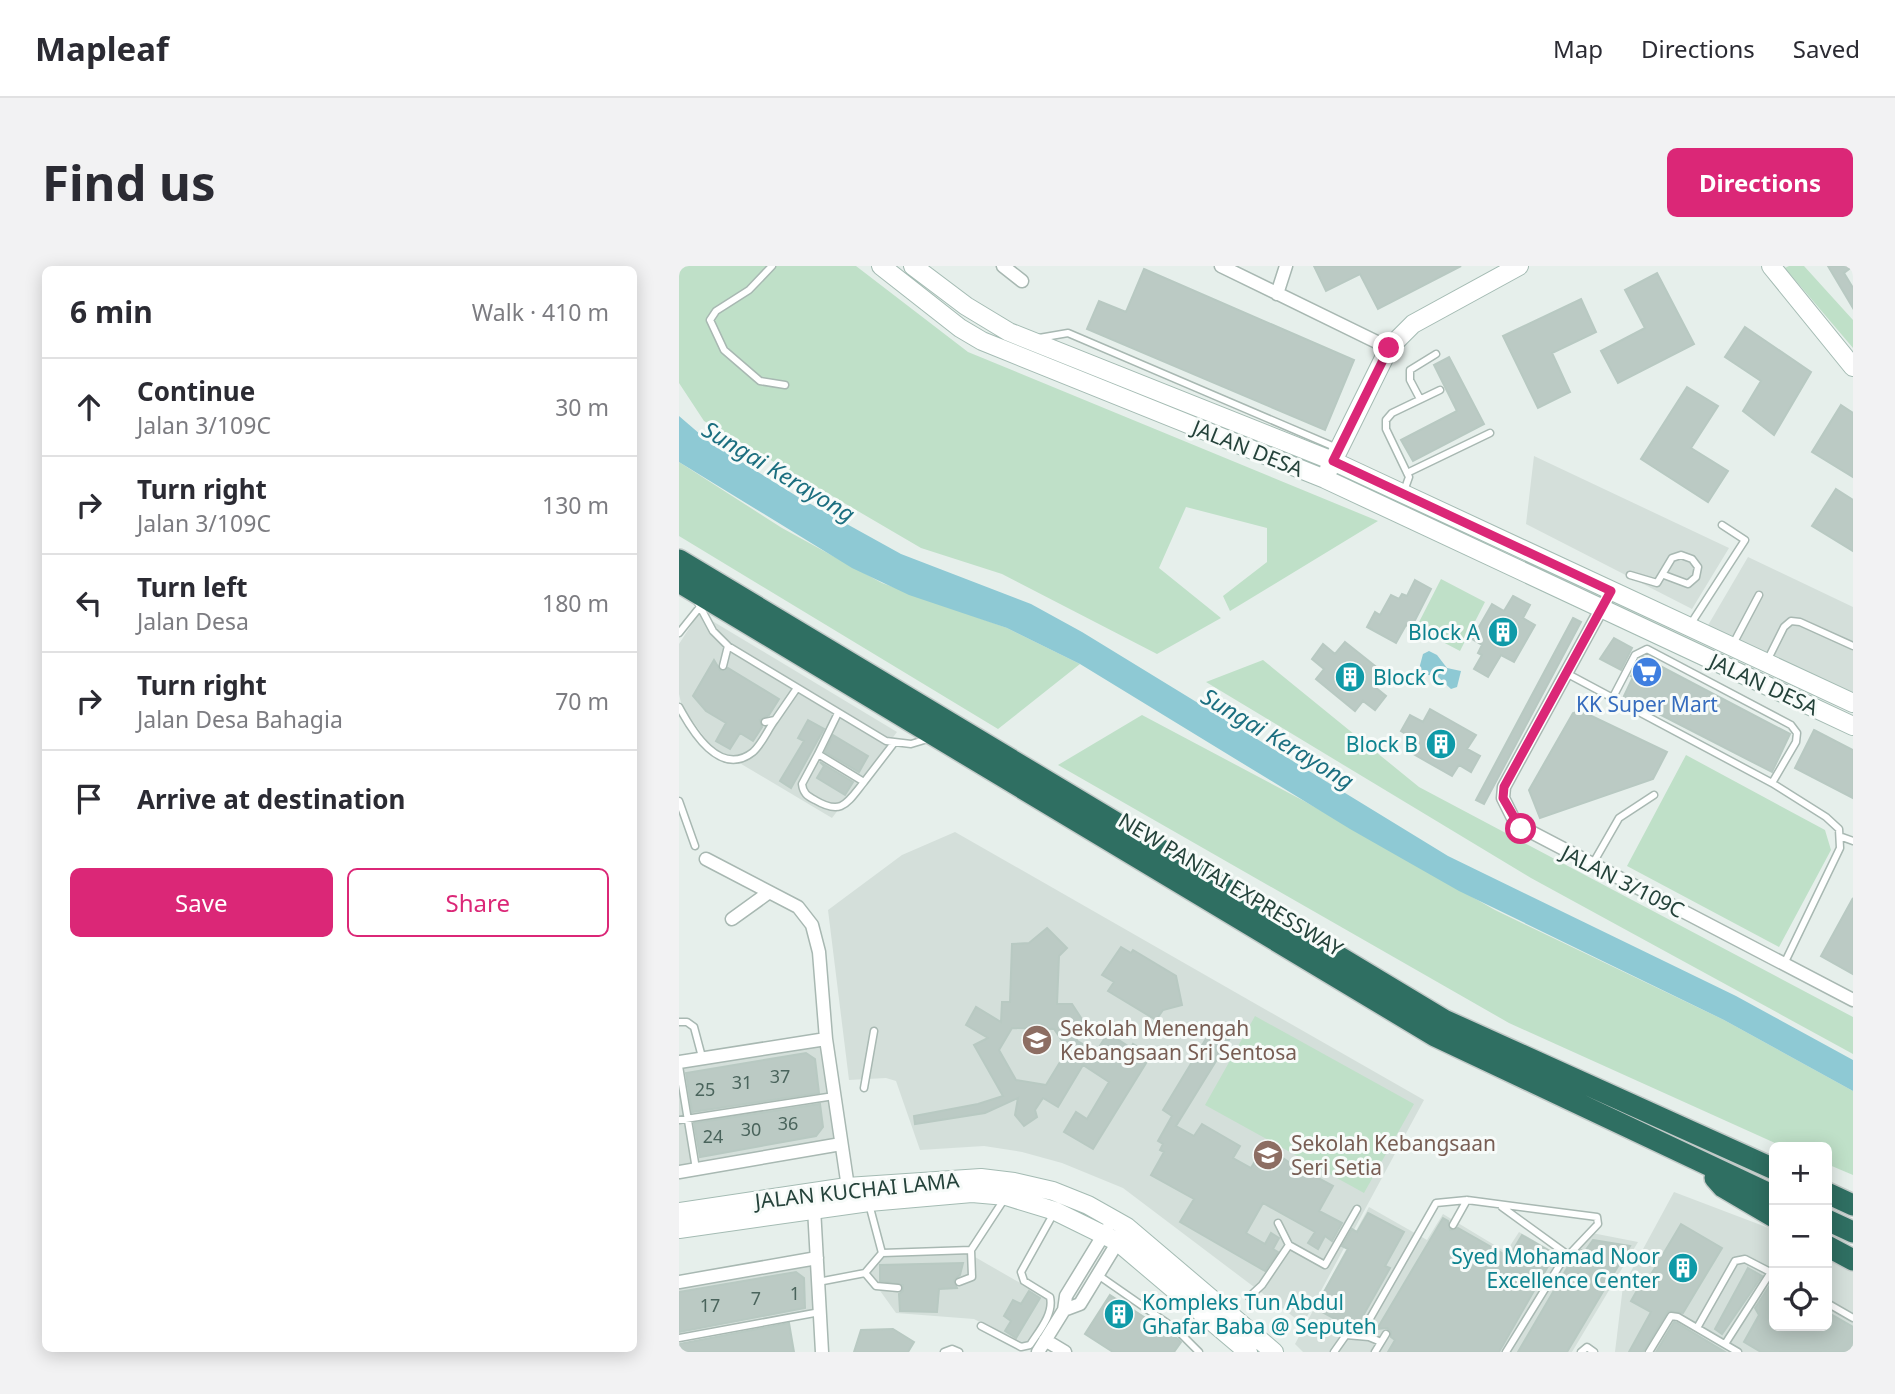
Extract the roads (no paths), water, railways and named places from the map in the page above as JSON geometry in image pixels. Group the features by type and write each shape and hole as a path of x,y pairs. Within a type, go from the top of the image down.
{"highway":[{"name":"NEW PANTAI EXPRESSWAY","path":"679,560 1444,1020 1769,1167"},
{"name":"NEW PANTAI EXPRESSWAY","path":"691,594 935,736 1435,1036 1769,1194"},
{"path":"1699,1162 1723,1187 1769,1214"},
{"path":"1832,1196 1853,1205"},
{"path":"1832,1222 1853,1232"},
{"path":"1832,1249 1853,1260"}],"main road":[{"name":"JALAN DESA","path":"881,266 960,328 982,341 1325,479 1607,599 1689,627 1853,704"},
{"name":"JALAN DESA","path":"913,266 990,322 1336,455 1403,493 1853,726"},
{"path":"1325,479 1389,348 1413,324 1519,266"},
{"path":"1771,266 1853,367"},
{"name":"JALAN KUCHAI LAMA","path":"679,1212 849,1195 981,1178 1053,1191 1115,1230 1274,1352"},
{"name":"JALAN KUCHAI LAMA","path":"679,1229 814,1208 849,1195 869,1202 972,1193 1006,1196 1115,1230 1248,1352"}],"street":[{"path":"1003,266 1022,281"},
{"path":"1221,266 1389,348"},
{"path":"1277,293 1286,266"},
{"name":"JALAN 3/109C","path":"1607,599 1504,787 1503,798 1521,829 1853,1000"},
{"path":"706,859 798,907 812,925 819,952 826,1039 849,1195"},
{"path":"731,919 768,893"},
{"path":"679,1064 702,1057 826,1039"},
{"path":"679,1172 841,1144"},
{"path":"814,1208 822,1352"},
{"path":"1038,1352 1041,1337 1064,1310 1080,1304 1097,1275 1115,1230"},
{"path":"1064,1310 1066,1296 1115,1230"},
{"path":"679,1282 817,1258"},
{"path":"1041,1337 1065,1352"}],"lane":[{"path":"772,266 749,290 716,311 710,320 724,350 760,381 785,385"},
{"path":"1420,399 1410,380 1410,370 1436,354"},
{"path":"1403,493 1409,477 1385,425 1392,413 1440,390"},
{"path":"1407,473 1490,433"},
{"path":"1689,627 1745,540 1722,525"},
{"path":"1630,575 1651,584 1664,575 1676,555 1686,556 1698,567 1696,577 1688,584 1664,575"},
{"path":"679,633 691,594"},
{"path":"691,594 713,631 728,646 838,713 894,743 921,744 935,736"},
{"path":"1732,646 1759,595"},
{"path":"1766,662 1784,627 1791,621 1800,622 1853,646"},
{"path":"723,666 728,646"},
{"path":"1613,697 1635,655 1642,650 1651,650 1795,729 1796,742 1772,783"},
{"path":"1566,674 1772,783 1834,823 1842,837 1840,848 1784,964"},
{"path":"679,707 712,752 726,759 741,758 754,751 797,688"},
{"path":"838,713 802,784 808,796 829,808 846,804 894,743"},
{"path":"765,722 775,720"},
{"path":"818,754 864,782"},
{"path":"1592,865 1619,818 1654,795"},
{"path":"679,801 695,846"},
{"path":"1842,837 1853,841"},
{"path":"679,1022 687,1022 694,1027 702,1057"},
{"path":"864,1088 874,1031"},
{"path":"679,1064 696,1169"},
{"path":"679,1120 834,1096"},
{"path":"959,1282 969,1281 972,1277 971,1250 1006,1196"},
{"path":"1453,1225 1468,1200"},
{"path":"1360,1336 1432,1208 1439,1202 1468,1200 1501,1207 1597,1217 1598,1224 1554,1273 1506,1352"},
{"path":"869,1202 882,1253"},
{"path":"1501,1207 1568,1255"},
{"path":"1277,1223 1289,1245 1325,1265 1357,1209"},
{"path":"981,1326 1021,1348 1041,1337 1051,1311 1051,1297 1024,1281 1021,1272 1055,1211"},
{"path":"1249,1297 1262,1285 1289,1245"},
{"path":"818,1282 865,1273 882,1253 971,1250"},
{"path":"1697,1328 1735,1261 1745,1259 1769,1271"},
{"path":"865,1273 876,1286 898,1288"},
{"path":"1097,1275 1177,1331 1199,1352"},
{"path":"1725,1345 1769,1279"},
{"path":"1832,1306 1853,1318"},
{"path":"679,1338 820,1312"},
{"path":"1649,1352 1671,1316 1678,1317 1738,1352"},
{"path":"1375,1352 1386,1334"},
{"path":"1333,1352 1346,1335 1381,1342"},
{"path":"1581,1352 1587,1347 1594,1352"},
{"path":"944,1352 952,1349 959,1352"}],"water":[{"path":"679,416 708,441 798,497 901,554 1031,604 1082,632 1448,856 1736,996 1853,1060 1853,1091 1724,1020 1459,891 1350,829 1080,664 1007,628 909,595 852,568 679,462"},
{"path":"1429,651 1437,655 1447,668 1461,671 1457,687 1451,689 1437,676 1421,674 1419,669 1423,654"}],"place":[{"name":"Block A","path":"1503,632"},
{"name":"KK Super Mart","path":"1647,672"},
{"name":"Block C","path":"1350,677"},
{"name":"Block B","path":"1441,744"},
{"name":"Sekolah Menengah Kebangsaan Sri Sentosa","path":"1037,1040"},
{"name":"Sekolah Kebangsaan Seri Setia","path":"1268,1155"},
{"name":"Syed Mohamad Noor Excellence Center","path":"1683,1268"},
{"name":"Kompleks Tun Abdul Ghafar Baba @ Seputeh","path":"1119,1314"}],"water label":[{"name":"Sungai Kerayong","path":"779,471"},
{"name":"Sungai Kerayong","path":"1278,738"}]}
